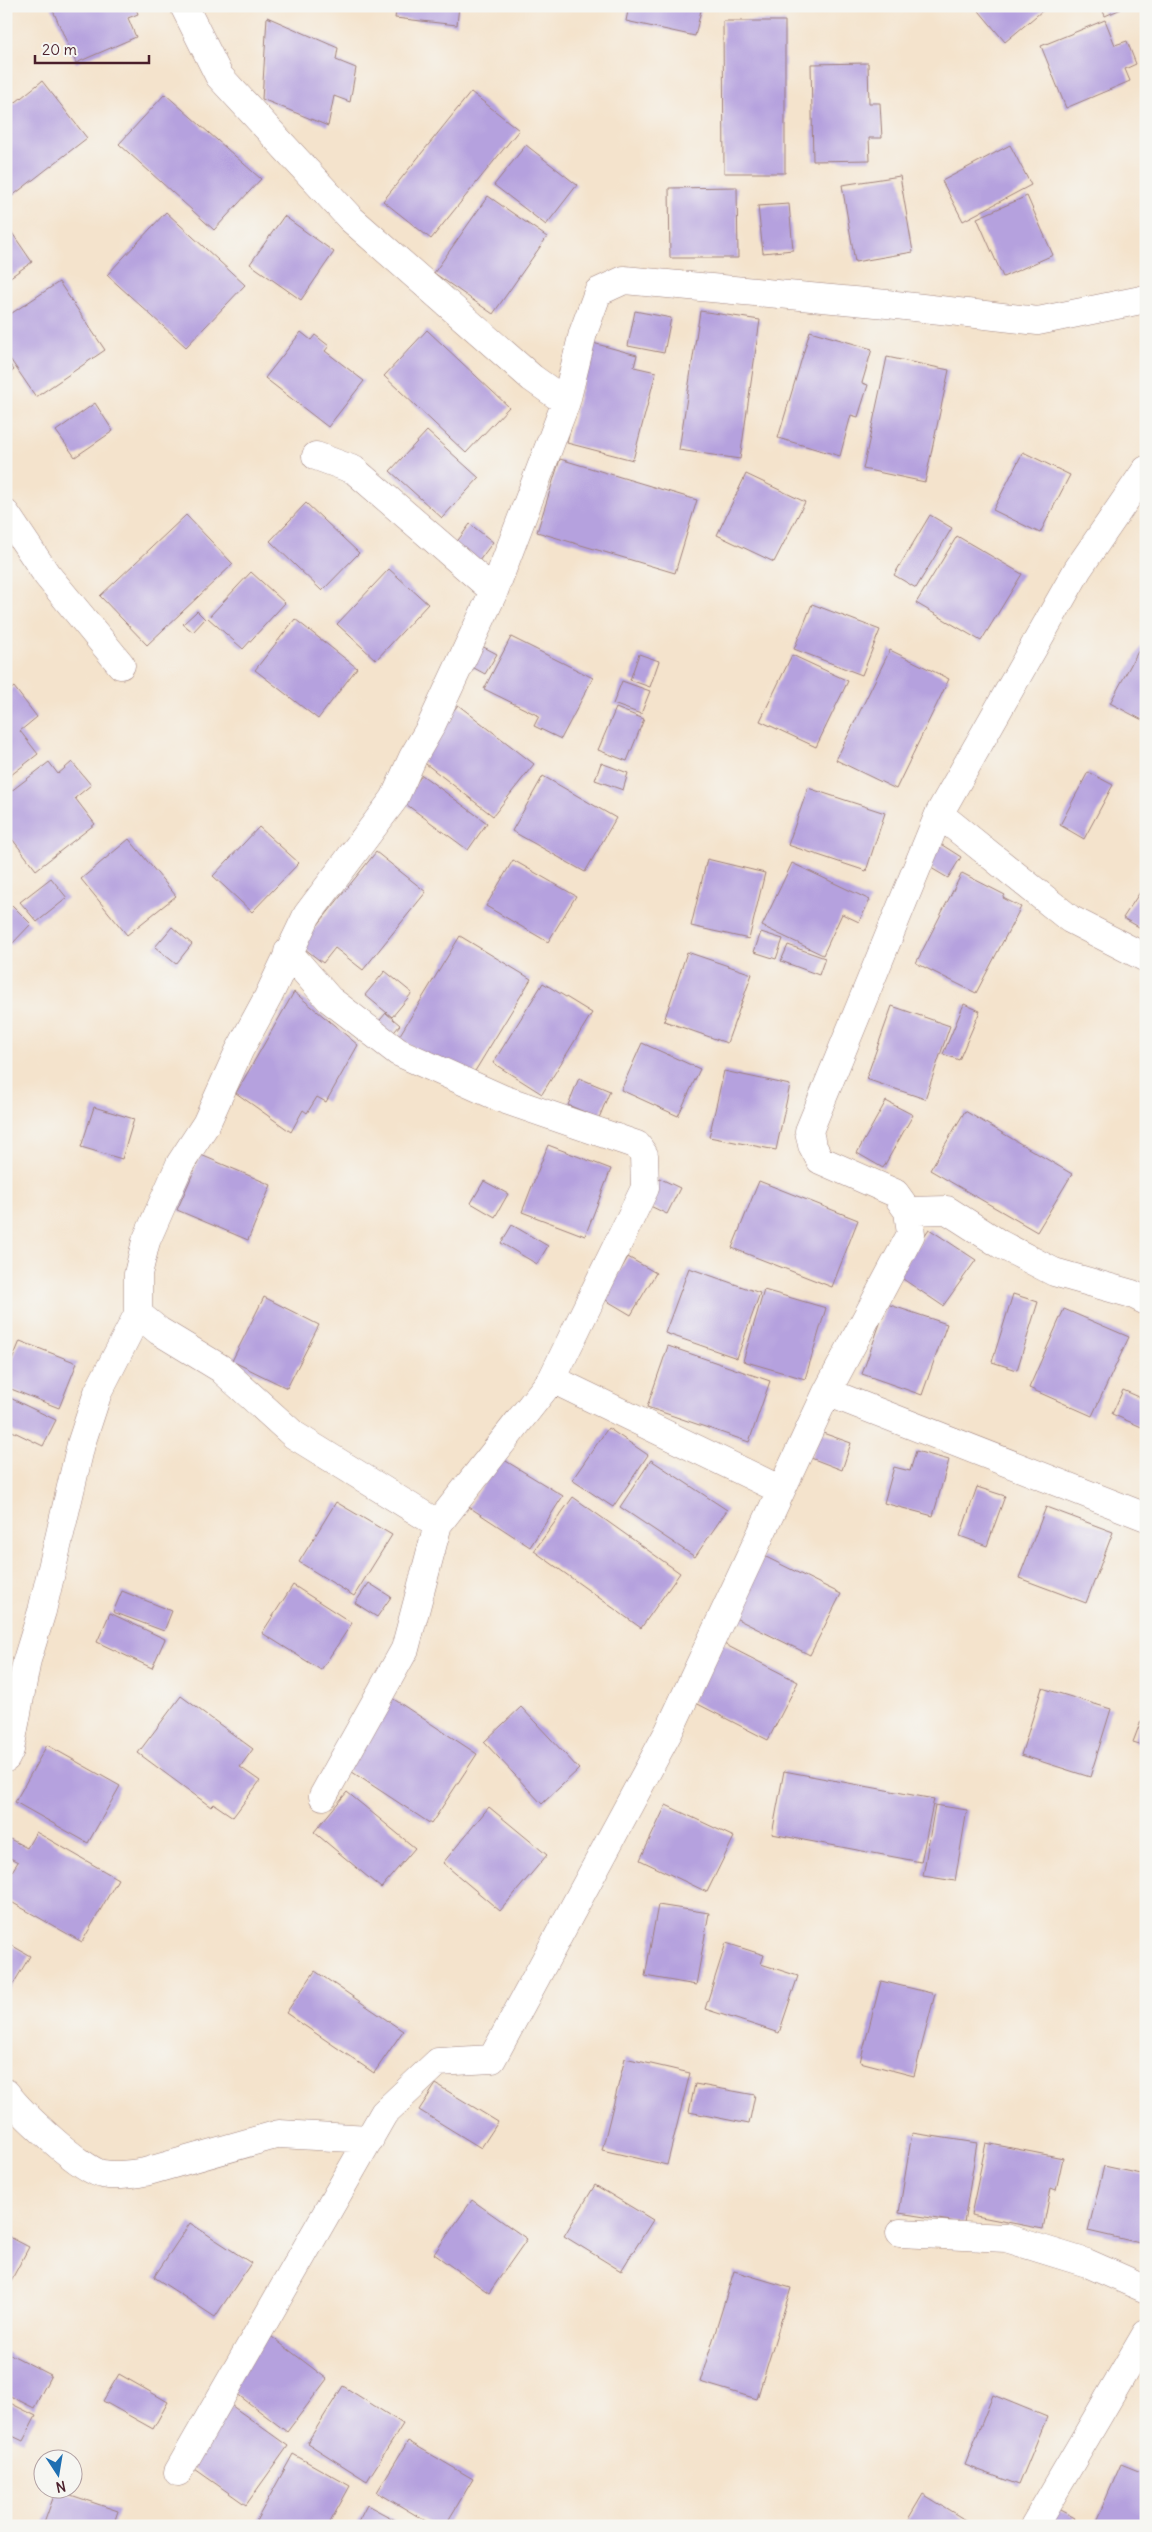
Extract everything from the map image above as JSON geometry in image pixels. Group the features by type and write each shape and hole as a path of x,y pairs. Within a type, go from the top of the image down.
{"street":[{"path":"184,6 220,76 350,218 532,378 566,402"},
{"path":"6,1758 10,1750 28,1660 42,1611 81,1444 98,1392 138,1314 138,1274 146,1241 180,1164 206,1124 239,1051 268,997 307,914 394,798 413,757 430,728 494,591 566,402 583,333 598,292 624,280 887,304 1038,321 1146,299"},
{"path":"316,456 354,470 494,591"},
{"path":"178,2472 384,2113 438,2062 492,2060 669,1731 826,1392 911,1234 908,1211 895,1193 820,1160 812,1145 809,1131 939,814 1078,569 1146,470"},
{"path":"6,514 47,574 121,665"},
{"path":"939,814 1070,919 1146,958"},
{"path":"288,952 328,999 398,1052 503,1099 637,1145 644,1155 645,1188 552,1379 438,1524 405,1649 323,1796"},
{"path":"908,1211 947,1210 1000,1244 1054,1272 1132,1294 1146,1301"},
{"path":"138,1314 159,1331 220,1368 294,1435 438,1524"},
{"path":"552,1379 781,1490"},
{"path":"826,1392 1146,1517"},
{"path":"6,2093 20,2112 83,2164 101,2174 127,2175 145,2172 279,2134 370,2139"},
{"path":"900,2233 1006,2238 1087,2263 1146,2289"},
{"path":"1034,2526 1146,2334"}],"building":[{"path":"51,6 135,6 138,14 128,18 136,37 76,63"},
{"path":"366,6 384,6 383,10"},
{"path":"397,6 459,6 457,25 395,18"},
{"path":"629,6 702,6 695,36 626,21"},
{"path":"975,6 1048,6 1005,42"},
{"path":"1101,6 1119,6 1121,9 1105,16"},
{"path":"267,17 338,48 336,60 356,68 350,102 334,96 328,126 262,99"},
{"path":"1105,20 1115,45 1127,41 1136,64 1125,69 1130,81 1066,108 1041,46"},
{"path":"723,21 785,21 785,173 724,173"},
{"path":"868,63 869,103 880,103 882,138 869,138 870,160 813,161 811,64"},
{"path":"42,81 87,138 7,200 6,110"},
{"path":"471,92 519,130 431,239 383,201"},
{"path":"165,94 261,179 214,230 119,144"},
{"path":"526,145 577,185 546,225 494,185"},
{"path":"1010,145 1031,185 963,221 942,181"},
{"path":"900,176 913,252 855,262 842,185"},
{"path":"737,187 738,258 670,258 669,188"},
{"path":"488,196 547,237 493,314 434,273"},
{"path":"1027,196 1053,255 1003,277 977,218"},
{"path":"789,204 793,250 763,253 758,206"},
{"path":"166,212 245,285 186,347 107,275"},
{"path":"284,216 334,252 301,300 250,264"},
{"path":"6,224 32,262 6,280"},
{"path":"59,282 105,350 36,397 6,353 6,317"},
{"path":"635,311 671,318 664,353 628,346"},
{"path":"700,311 760,320 740,459 679,450"},
{"path":"427,330 509,407 466,453 384,376"},
{"path":"810,331 872,349 862,383 868,385 858,417 851,415 840,456 778,438"},
{"path":"301,332 311,340 315,335 329,346 325,351 364,381 328,427 265,378"},
{"path":"593,343 637,355 634,367 656,372 633,460 567,443"},
{"path":"887,357 949,370 925,482 863,469"},
{"path":"6,359 14,370 6,376"},
{"path":"95,403 113,431 75,457 56,431"},
{"path":"427,431 479,478 442,518 390,471"},
{"path":"1023,452 1070,475 1040,533 993,510"},
{"path":"560,459 697,500 675,573 537,532"},
{"path":"746,474 805,502 774,562 717,535"},
{"path":"1146,495 1146,505 1141,501"},
{"path":"306,503 359,553 322,591 270,541"},
{"path":"186,515 233,564 147,645 100,596"},
{"path":"930,515 952,528 916,588 894,575"},
{"path":"470,524 493,542 476,565 453,547"},
{"path":"957,536 1022,574 981,641 916,603"},
{"path":"389,569 428,604 376,660 337,624"},
{"path":"251,572 285,603 243,649 208,618"},
{"path":"812,604 880,630 862,675 794,649"},
{"path":"197,611 205,619 193,632 183,624"},
{"path":"295,619 357,668 318,719 255,670"},
{"path":"511,637 593,678 561,739 534,726 539,716 484,689"},
{"path":"476,643 497,654 485,674 465,663"},
{"path":"1141,646 1146,649 1146,722 1110,703"},
{"path":"890,650 949,679 896,789 836,760"},
{"path":"639,654 659,661 650,687 630,680"},
{"path":"792,655 848,681 816,747 760,721"},
{"path":"622,681 650,691 641,714 613,704"},
{"path":"14,687 37,717 20,731 38,754 6,779 6,693"},
{"path":"458,705 534,764 493,816 417,757"},
{"path":"616,708 644,719 627,761 598,750"},
{"path":"49,762 58,774 72,762 91,785 75,798 95,824 36,870 6,831 6,795"},
{"path":"601,763 628,773 623,790 595,780"},
{"path":"1088,772 1113,785 1084,839 1060,825"},
{"path":"422,775 487,823 468,850 403,802"},
{"path":"543,776 616,818 585,872 512,831"},
{"path":"808,788 885,813 866,871 788,845"},
{"path":"259,827 299,863 252,912 213,876"},
{"path":"129,839 176,896 127,935 81,879"},
{"path":"939,843 961,857 948,878 926,865"},
{"path":"376,852 426,892 363,970 335,948 323,963 301,946"},
{"path":"707,859 765,873 749,939 691,926"},
{"path":"513,860 576,896 548,942 486,906"},
{"path":"792,863 870,900 859,922 842,914 823,955 762,926"},
{"path":"962,873 1005,895 1003,898 1021,907 976,993 916,963"},
{"path":"51,878 67,898 37,922 20,902"},
{"path":"1146,883 1146,931 1123,918"},
{"path":"12,905 31,924 11,945 6,940 6,911"},
{"path":"172,927 192,944 176,964 155,947"},
{"path":"761,932 783,939 776,959 754,952"},
{"path":"460,936 531,979 469,1081 398,1038"},
{"path":"788,945 825,958 819,975 781,961"},
{"path":"687,952 752,974 727,1043 664,1021"},
{"path":"385,971 412,993 392,1017 365,995"},
{"path":"543,983 592,1013 542,1094 493,1063"},
{"path":"294,992 358,1045 326,1102 317,1097 307,1113 303,1110 291,1132 236,1093"},
{"path":"964,1004 980,1011 959,1060 943,1054"},
{"path":"892,1006 950,1026 925,1099 866,1079"},
{"path":"386,1013 400,1025 389,1038 374,1027"},
{"path":"642,1043 700,1069 678,1116 621,1090"},
{"path":"724,1071 790,1085 776,1150 709,1137"},
{"path":"579,1078 610,1091 599,1118 568,1105"},
{"path":"886,1101 913,1115 883,1168 857,1153"},
{"path":"94,1107 134,1119 122,1159 81,1147"},
{"path":"965,1111 1072,1174 1037,1232 930,1170"},
{"path":"548,1145 611,1169 585,1236 522,1212"},
{"path":"201,1155 271,1185 248,1240 177,1210"},
{"path":"659,1178 680,1188 667,1214 646,1204"},
{"path":"484,1181 508,1194 495,1217 471,1203"},
{"path":"759,1181 858,1220 832,1287 732,1248"},
{"path":"512,1225 548,1246 537,1264 501,1243"},
{"path":"929,1229 976,1260 943,1306 897,1275"},
{"path":"628,1257 656,1273 631,1315 604,1299"},
{"path":"689,1268 760,1293 737,1358 665,1333"},
{"path":"764,1290 826,1308 805,1379 743,1361"},
{"path":"1013,1294 1038,1302 1017,1370 992,1362"},
{"path":"264,1297 319,1325 287,1388 232,1361"},
{"path":"887,1304 947,1324 922,1395 862,1374"},
{"path":"1064,1309 1129,1337 1092,1416 1029,1388"},
{"path":"20,1341 77,1363 59,1408 6,1387 6,1375"},
{"path":"668,1346 770,1381 749,1442 647,1407"},
{"path":"1123,1390 1146,1400 1146,1429 1112,1414"},
{"path":"6,1396 56,1420 43,1446 6,1428"},
{"path":"608,1428 648,1455 613,1507 572,1480"},
{"path":"820,1432 851,1443 842,1470 811,1458"},
{"path":"916,1451 949,1460 933,1516 884,1503 894,1467 910,1471"},
{"path":"501,1458 563,1496 530,1547 469,1507"},
{"path":"651,1460 727,1510 695,1557 620,1507"},
{"path":"977,1487 1005,1496 987,1546 960,1536"},
{"path":"573,1497 680,1573 641,1628 534,1551"},
{"path":"336,1502 392,1535 354,1596 299,1562"},
{"path":"1046,1507 1113,1532 1086,1603 1019,1578"},
{"path":"764,1556 841,1594 810,1655 733,1617"},
{"path":"369,1583 391,1597 377,1617 355,1603"},
{"path":"293,1585 352,1623 321,1670 262,1633"},
{"path":"122,1591 172,1611 164,1631 113,1612"},
{"path":"110,1613 165,1639 152,1668 97,1642"},
{"path":"722,1643 798,1682 768,1740 692,1701"},
{"path":"1042,1688 1111,1709 1090,1777 1021,1755"},
{"path":"181,1696 253,1749 240,1767 260,1781 233,1817 214,1804 211,1807 138,1753"},
{"path":"389,1696 477,1754 431,1824 343,1766"},
{"path":"521,1707 579,1769 542,1804 484,1742"},
{"path":"1141,1721 1146,1722 1146,1746 1133,1742"},
{"path":"47,1745 120,1786 88,1843 15,1802"},
{"path":"784,1771 934,1799 921,1862 772,1834"},
{"path":"347,1792 415,1848 381,1888 314,1832"},
{"path":"666,1805 734,1837 707,1892 640,1860"},
{"path":"935,1805 967,1810 955,1881 923,1876"},
{"path":"489,1807 547,1855 500,1911 443,1863"},
{"path":"36,1832 118,1879 82,1942 6,1899 6,1875 9,1876 18,1862 6,1856 6,1847 10,1839 27,1848"},
{"path":"658,1905 709,1913 696,1985 645,1976"},
{"path":"6,1942 30,1956 6,1996"},
{"path":"726,1943 764,1955 761,1964 798,1976 779,2033 705,2009"},
{"path":"315,1971 403,2031 374,2073 286,2013"},
{"path":"881,1981 935,1994 914,2076 860,2062"},
{"path":"625,2058 690,2073 667,2165 602,2150"},
{"path":"436,2084 498,2122 481,2148 419,2110"},
{"path":"695,2084 755,2095 749,2124 689,2112"},
{"path":"912,2133 977,2143 964,2223 899,2213"},
{"path":"986,2143 1063,2158 1056,2190 1051,2188 1043,2229 971,2215"},
{"path":"1104,2166 1146,2175 1144,2244 1088,2231"},
{"path":"595,2185 653,2220 621,2271 564,2236"},
{"path":"472,2200 527,2239 489,2293 434,2254"},
{"path":"190,2223 251,2263 215,2317 154,2277"},
{"path":"6,2235 29,2247 6,2290"},
{"path":"734,2271 791,2288 757,2399 700,2382"},
{"path":"268,2334 327,2379 287,2432 228,2387"},
{"path":"6,2352 51,2375 34,2408 6,2394"},
{"path":"119,2374 168,2402 153,2429 103,2401"},
{"path":"343,2386 403,2424 367,2481 307,2443"},
{"path":"993,2395 1047,2417 1019,2485 965,2465"},
{"path":"6,2401 36,2416 23,2441 6,2433"},
{"path":"228,2403 288,2446 246,2505 185,2462"},
{"path":"408,2441 473,2479 445,2526 434,2526 377,2492"},
{"path":"293,2454 350,2486 328,2526 261,2526 255,2523"},
{"path":"1121,2464 1146,2474 1146,2526 1094,2526"},
{"path":"923,2494 975,2526 904,2526"},
{"path":"82,2499 118,2511 113,2526 43,2526 52,2500"},
{"path":"367,2505 395,2520 392,2526 356,2526"},
{"path":"1058,2509 1075,2518 1071,2526 1050,2526"}]}
